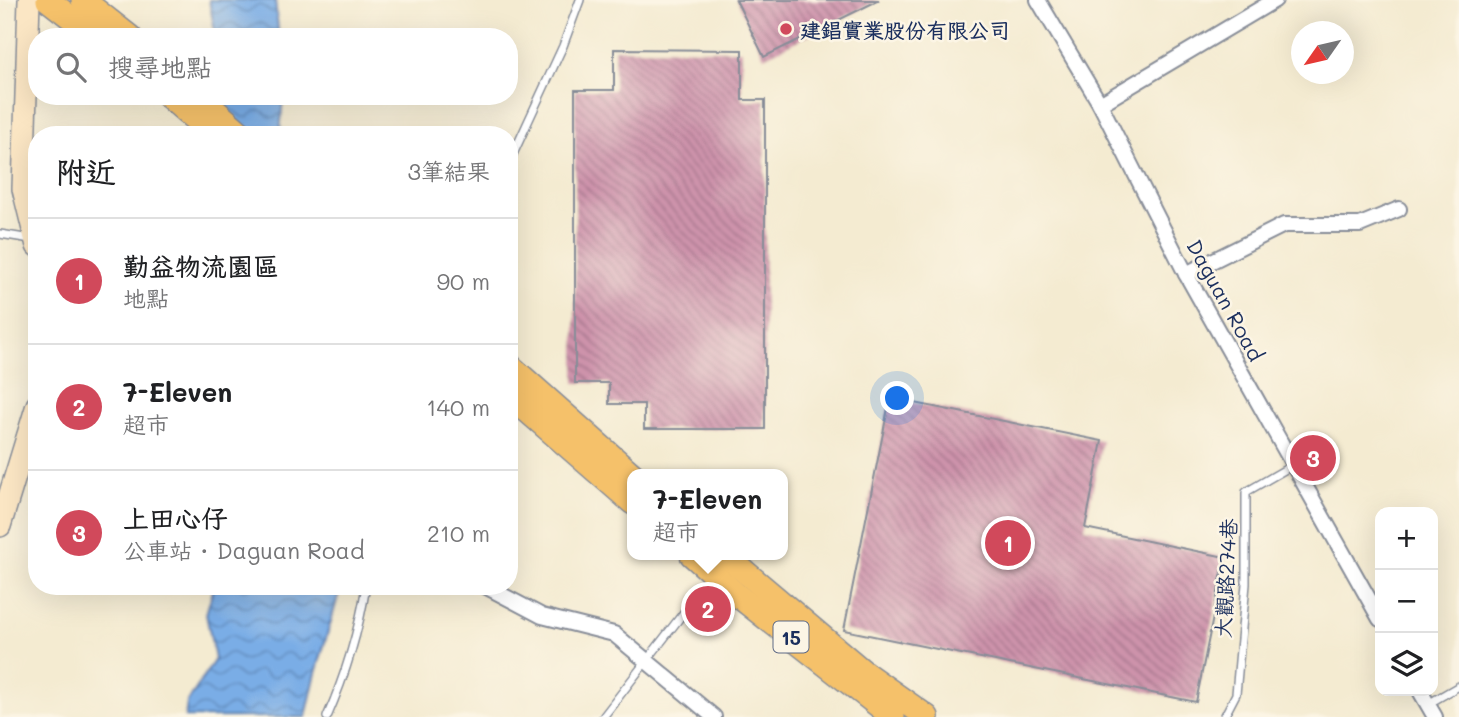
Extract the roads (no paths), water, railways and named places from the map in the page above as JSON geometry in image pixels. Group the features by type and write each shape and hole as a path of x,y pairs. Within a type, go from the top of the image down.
{"main road":[{"path":"48,0 84,28"},
{"path":"83,0 119,28"},
{"path":"178,105 202,126"},
{"path":"209,105 233,126"},
{"path":"518,373 627,470"},
{"path":"518,403 627,498"},
{"name":"15","path":"722,561 748,603 893,717"},
{"name":"15","path":"722,561 866,674 927,717"}],"street":[{"path":"28,28 29,0"},
{"name":"Daguan Road","path":"1038,0 1100,104 1186,274 1375,610"},
{"path":"1100,104 1275,0"},
{"path":"28,32 23,189 28,210"},
{"path":"1186,274 1284,225 1360,225 1399,209"},
{"path":"0,526 28,434"},
{"path":"502,595 542,616 614,634 715,717"}],"lane":[{"path":"518,144 563,46 580,0"},
{"path":"0,234 28,241"},
{"name":"大觀路274巷","path":"1224,717 1236,694 1245,584 1246,492 1293,465"},
{"path":"603,717 722,561"},
{"path":"327,717 348,659 365,595"},
{"path":"1428,704 1459,686"}],"water":[{"path":"209,0 275,0 278,28 214,28"},
{"path":"224,105 282,105 281,126 223,126"},
{"path":"211,595 338,595 306,717 185,717 187,703 215,659 206,614"}],"place":[{"name":"建錩實業股份有限公司","path":"786,29"},
{"name":"上田心仔","path":"1313,458"},
{"name":"勤益物流園區","path":"1008,543"},
{"name":"7-Eleven","path":"708,609"}]}
